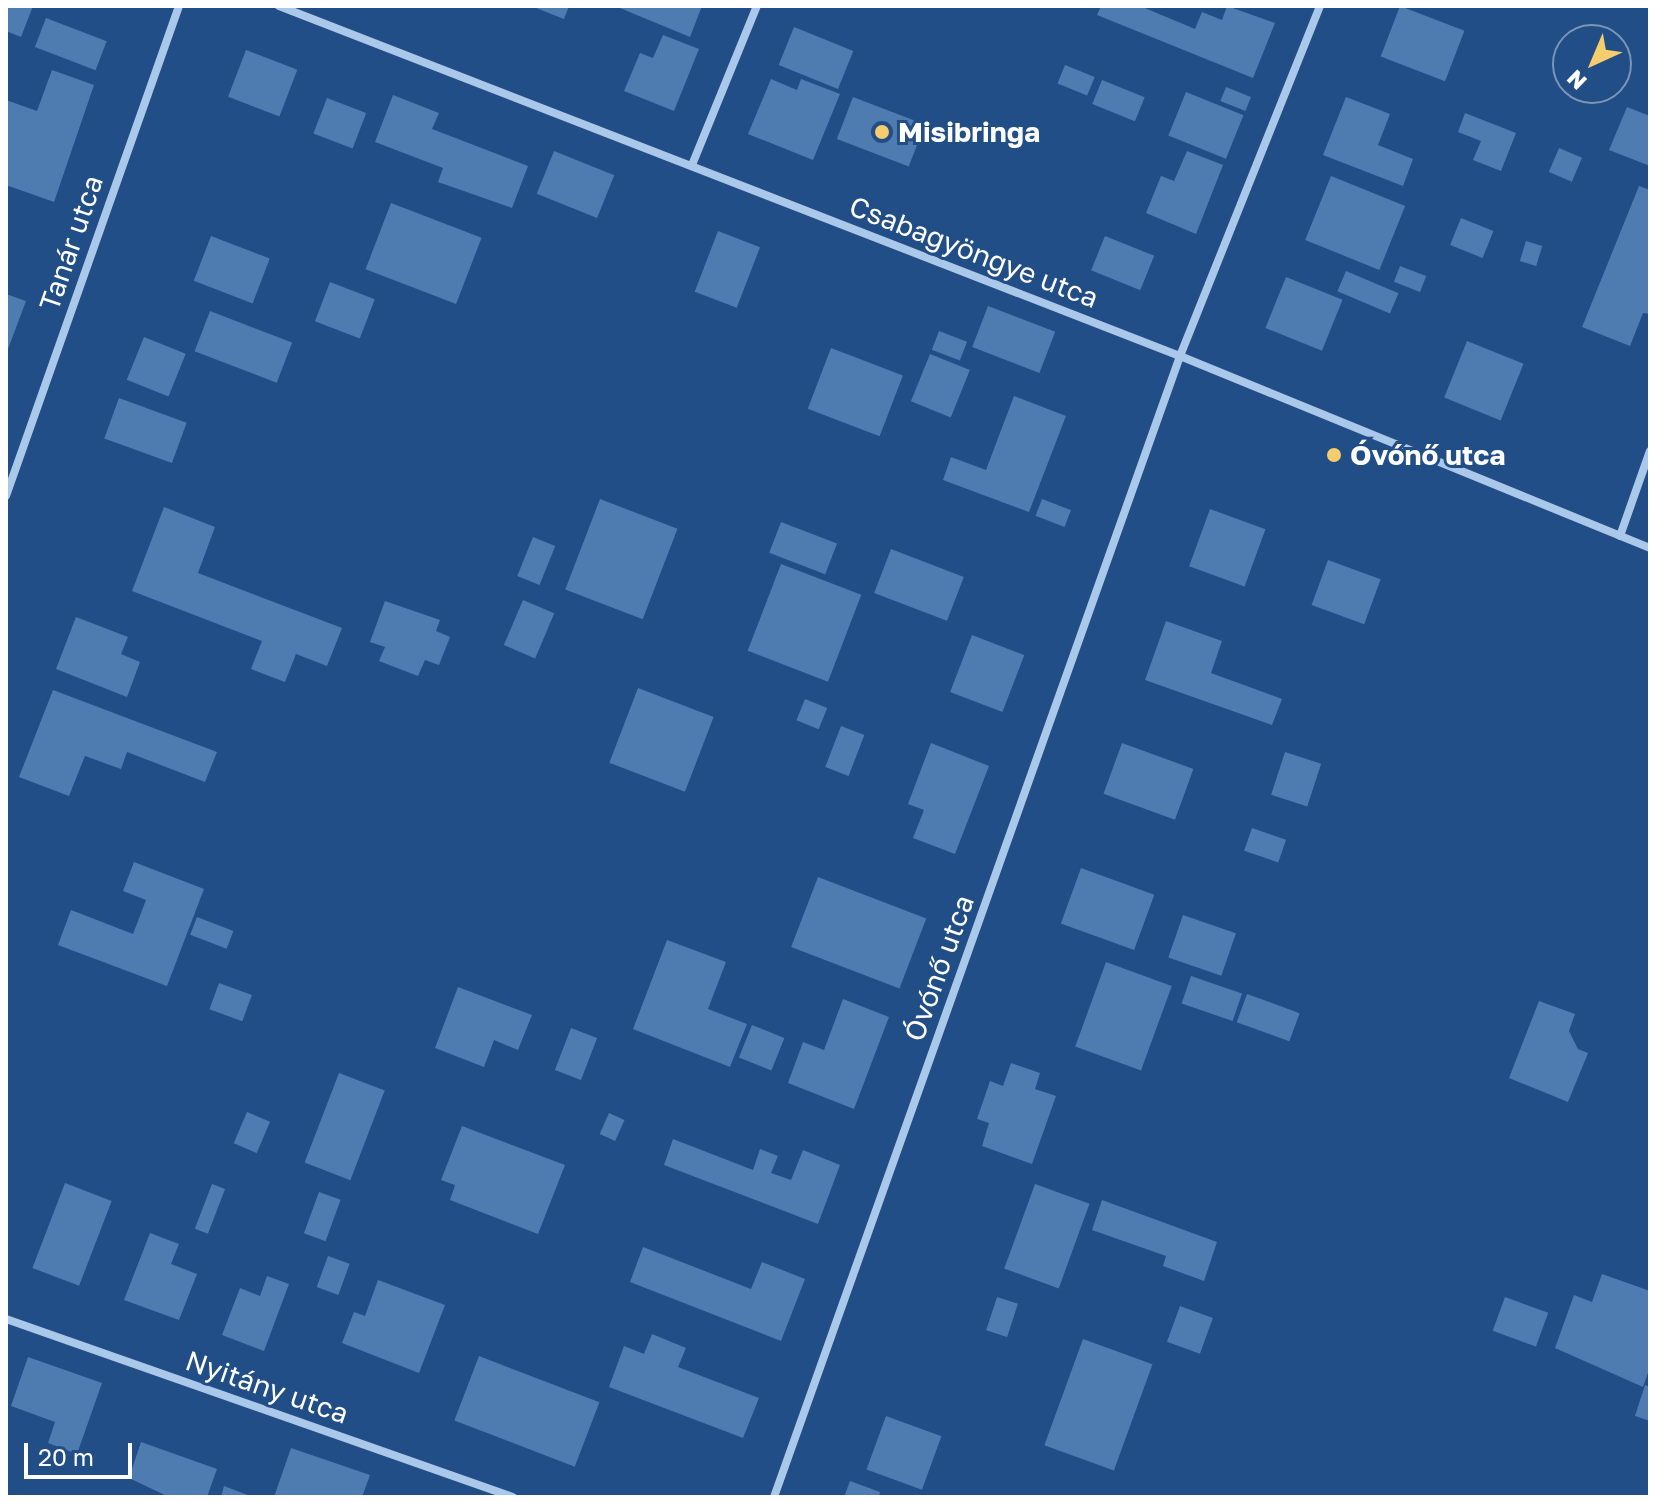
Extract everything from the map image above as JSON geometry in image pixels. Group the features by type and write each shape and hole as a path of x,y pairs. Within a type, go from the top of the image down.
{"street":[{"name":"Tanár utca","path":"6,496 179,6"},
{"name":"Csabagyöngye utca","path":"279,6 1180,356 1650,548"},
{"path":"692,165 757,6"},
{"name":"Óvónő utca","path":"774,1497 1180,356 1320,6"},
{"path":"1620,536 1650,451"},
{"name":"Nyitány utca","path":"6,1319 513,1497"}],"building":[{"path":"6,6 33,6 21,37 6,31"},
{"path":"531,6 569,6 564,19"},
{"path":"615,6 702,6 690,37"},
{"path":"1101,6 1140,6 1195,29 1202,12 1222,20 1227,6 1275,23 1253,78 1097,15"},
{"path":"1400,6 1464,31 1445,81 1381,56"},
{"path":"46,18 107,41 96,70 35,47"},
{"path":"794,27 853,51 838,89 779,65"},
{"path":"663,35 699,49 674,111 624,91 640,53 653,58"},
{"path":"246,50 297,70 279,116 228,97"},
{"path":"1065,65 1095,77 1087,96 1058,84"},
{"path":"52,70 94,85 54,202 6,185 6,100 37,111"},
{"path":"771,79 797,90 801,79 840,94 813,160 748,134"},
{"path":"1102,80 1145,97 1135,121 1092,104"},
{"path":"1226,87 1251,97 1245,111 1220,101"},
{"path":"1186,92 1243,115 1226,159 1168,136"},
{"path":"393,95 439,113 432,129 528,166 512,208 438,182 443,168 375,142"},
{"name":"Misibringa","path":"853,97 925,125 909,167 837,139"},
{"path":"1346,97 1390,114 1378,145 1413,159 1403,186 1323,155"},
{"path":"327,98 366,113 353,149 313,133"},
{"path":"1627,107 1650,116 1650,166 1609,150"},
{"path":"1465,113 1516,133 1501,171 1473,160 1481,141 1458,132"},
{"path":"1559,148 1582,158 1572,182 1549,172"},
{"path":"554,151 614,175 597,218 537,194"},
{"path":"1187,151 1223,165 1196,234 1146,213 1161,176 1174,181"},
{"path":"1331,176 1405,206 1379,270 1305,240"},
{"path":"1639,186 1650,190 1650,314 1643,313 1630,346 1582,327"},
{"path":"391,203 482,238 456,304 366,269"},
{"path":"1461,218 1493,231 1483,258 1450,245"},
{"path":"718,231 760,247 737,308 695,292"},
{"path":"211,236 270,259 253,303 194,281"},
{"path":"1105,236 1154,256 1140,290 1091,270"},
{"path":"1526,241 1542,246 1536,266 1520,261"},
{"path":"1400,266 1426,276 1420,292 1394,282"},
{"path":"1346,271 1398,293 1390,314 1337,291"},
{"path":"1286,277 1343,300 1322,351 1265,328"},
{"path":"330,282 375,299 360,338 315,321"},
{"path":"6,294 26,301 8,349 6,349"},
{"path":"988,306 1055,332 1039,373 972,347"},
{"path":"210,311 292,343 277,383 195,351"},
{"path":"939,331 967,342 960,360 932,350"},
{"path":"144,337 186,354 168,397 127,380"},
{"path":"1467,341 1524,364 1501,420 1444,398"},
{"path":"831,348 903,376 880,436 808,409"},
{"path":"930,354 970,370 951,417 911,401"},
{"path":"1014,396 1066,416 1029,512 943,480 951,457 986,470"},
{"path":"119,398 187,423 172,463 104,438"},
{"path":"600,499 677,529 643,619 565,590"},
{"path":"1042,499 1071,510 1064,527 1036,516"},
{"path":"164,507 215,527 198,573 342,628 327,666 296,654 285,682 251,669 262,641 132,591"},
{"path":"1210,509 1265,529 1245,587 1189,566"},
{"path":"781,522 837,544 825,574 769,553"},
{"path":"533,537 555,546 540,585 517,576"},
{"path":"891,549 964,577 947,621 874,593"},
{"path":"1328,560 1381,579 1364,624 1312,605"},
{"path":"781,564 861,595 828,682 748,651"},
{"path":"523,600 554,613 535,658 504,645"},
{"path":"385,601 440,620 436,631 450,637 439,665 425,660 418,676 379,661 385,647 370,642"},
{"path":"76,617 128,637 121,654 140,662 127,697 56,669"},
{"path":"1166,621 1222,641 1211,673 1282,699 1272,725 1145,680"},
{"path":"972,635 1024,655 1002,712 950,692"},
{"path":"638,688 714,717 685,792 609,763"},
{"path":"53,690 217,752 205,782 127,752 121,769 85,756 69,796 19,777"},
{"path":"805,699 827,708 819,729 796,720"},
{"path":"841,726 864,735 849,776 825,767"},
{"path":"931,743 989,766 955,854 913,838 924,810 908,804"},
{"path":"1122,743 1193,769 1175,820 1104,794"},
{"path":"1285,752 1321,764 1307,807 1271,795"},
{"path":"1252,828 1286,840 1278,862 1244,851"},
{"path":"134,862 204,889 167,986 58,945 71,910 133,934 146,900 123,891"},
{"path":"1081,868 1154,895 1134,950 1061,923"},
{"path":"818,877 926,919 899,989 791,947"},
{"path":"1183,915 1236,933 1221,976 1168,958"},
{"path":"197,917 233,931 227,949 190,935"},
{"path":"667,940 726,962 708,1009 747,1024 730,1067 633,1029"},
{"path":"1106,962 1172,986 1141,1071 1075,1047"},
{"path":"1191,976 1242,994 1233,1021 1182,1003"},
{"path":"219,983 252,995 242,1021 209,1009"},
{"path":"458,987 532,1015 518,1050 494,1040 484,1067 435,1048"},
{"path":"1247,994 1300,1013 1289,1041 1237,1022"},
{"path":"843,999 889,1017 854,1109 788,1083 803,1042 824,1050"},
{"path":"1539,1001 1575,1014 1569,1031 1578,1049 1588,1053 1568,1102 1509,1078"},
{"path":"752,1025 784,1038 771,1071 739,1057"},
{"path":"571,1028 597,1038 581,1080 555,1070"},
{"path":"1011,1063 1040,1073 1035,1089 1056,1096 1032,1164 982,1146 989,1123 977,1119 990,1081 1003,1086"},
{"path":"339,1073 385,1091 350,1180 305,1163"},
{"path":"247,1112 270,1122 257,1153 234,1143"},
{"path":"609,1113 625,1120 615,1141 600,1134"},
{"path":"462,1126 565,1165 538,1234 450,1200 455,1185 441,1180"},
{"path":"673,1139 753,1170 760,1149 778,1156 771,1173 791,1180 803,1150 840,1165 818,1224 664,1165"},
{"path":"65,1183 112,1201 79,1286 32,1268"},
{"path":"212,1184 225,1189 208,1234 195,1229"},
{"path":"1035,1184 1090,1204 1059,1288 1004,1269"},
{"path":"319,1192 341,1200 326,1241 304,1233"},
{"path":"1102,1200 1217,1242 1204,1281 1163,1266 1166,1256 1092,1230"},
{"path":"150,1233 179,1244 171,1264 197,1274 179,1320 124,1300"},
{"path":"643,1247 751,1289 762,1262 805,1279 781,1341 630,1282"},
{"path":"328,1256 350,1264 338,1295 317,1287"},
{"path":"1602,1274 1650,1291 1650,1367 1643,1387 1555,1348 1574,1295 1592,1302"},
{"path":"267,1276 289,1284 264,1351 222,1335 240,1288 260,1296"},
{"path":"378,1280 445,1305 419,1373 342,1343 354,1312 365,1316"},
{"path":"997,1297 1018,1304 1007,1337 986,1330"},
{"path":"1505,1297 1548,1313 1536,1347 1493,1331"},
{"path":"1180,1306 1213,1318 1200,1354 1167,1342"},
{"path":"652,1334 686,1348 678,1367 759,1398 743,1438 609,1387 624,1346 644,1354"},
{"path":"1083,1339 1153,1364 1114,1470 1044,1445"},
{"path":"479,1356 599,1402 575,1467 454,1420"},
{"path":"28,1357 102,1383 77,1454 48,1443 55,1422 11,1406"},
{"path":"1645,1385 1650,1387 1650,1421 1635,1416"},
{"path":"886,1416 941,1436 922,1490 867,1470"},
{"path":"141,1442 217,1469 207,1497 169,1497 129,1478"},
{"path":"291,1448 370,1475 362,1497 274,1497"},
{"path":"850,1481 880,1492 879,1497 844,1497"},
{"path":"224,1486 253,1497 221,1497"}],"place":[{"name":"Misibringa","path":"882,132"},
{"name":"Óvónő utca","path":"1334,455"}]}
